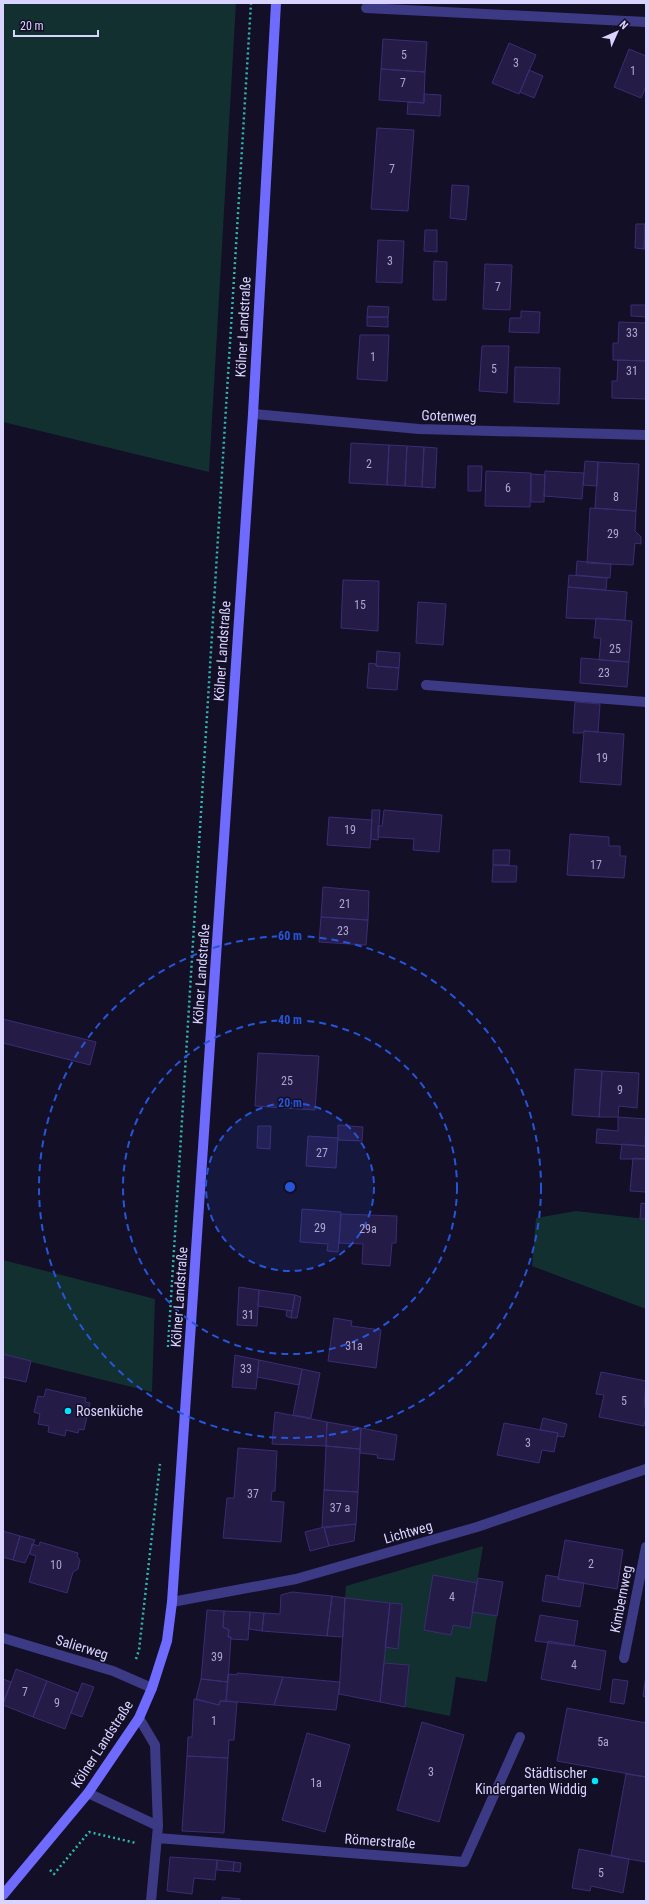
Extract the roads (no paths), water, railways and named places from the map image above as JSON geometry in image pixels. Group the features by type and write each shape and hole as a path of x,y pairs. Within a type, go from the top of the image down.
{"main road":[{"name":"Kölner Landstraße","path":"3,1895 88,1793 139,1718 152,1688 167,1641 172,1602 253,414 276,3"}],"street":[{"path":"366,8 646,22"},
{"name":"Gotenweg","path":"253,414 419,429 646,435"},
{"path":"426,685 646,702"},
{"name":"Lichtweg","path":"172,1602 296,1579 477,1527 646,1469"},
{"name":"Kimbernweg","path":"624,1658 646,1546"},
{"name":"Salierweg","path":"3,1638 113,1671 130,1680 152,1688"},
{"path":"139,1718 155,1744 158,1826 151,1901"},
{"name":"Römerstraße","path":"157,1843 464,1862 520,1737"},
{"path":"88,1793 158,1826"}],"place":[{"name":"Rosenküche","path":"68,1411"},
{"name":"Städtischer Kindergarten Widdig","path":"595,1781"}]}
